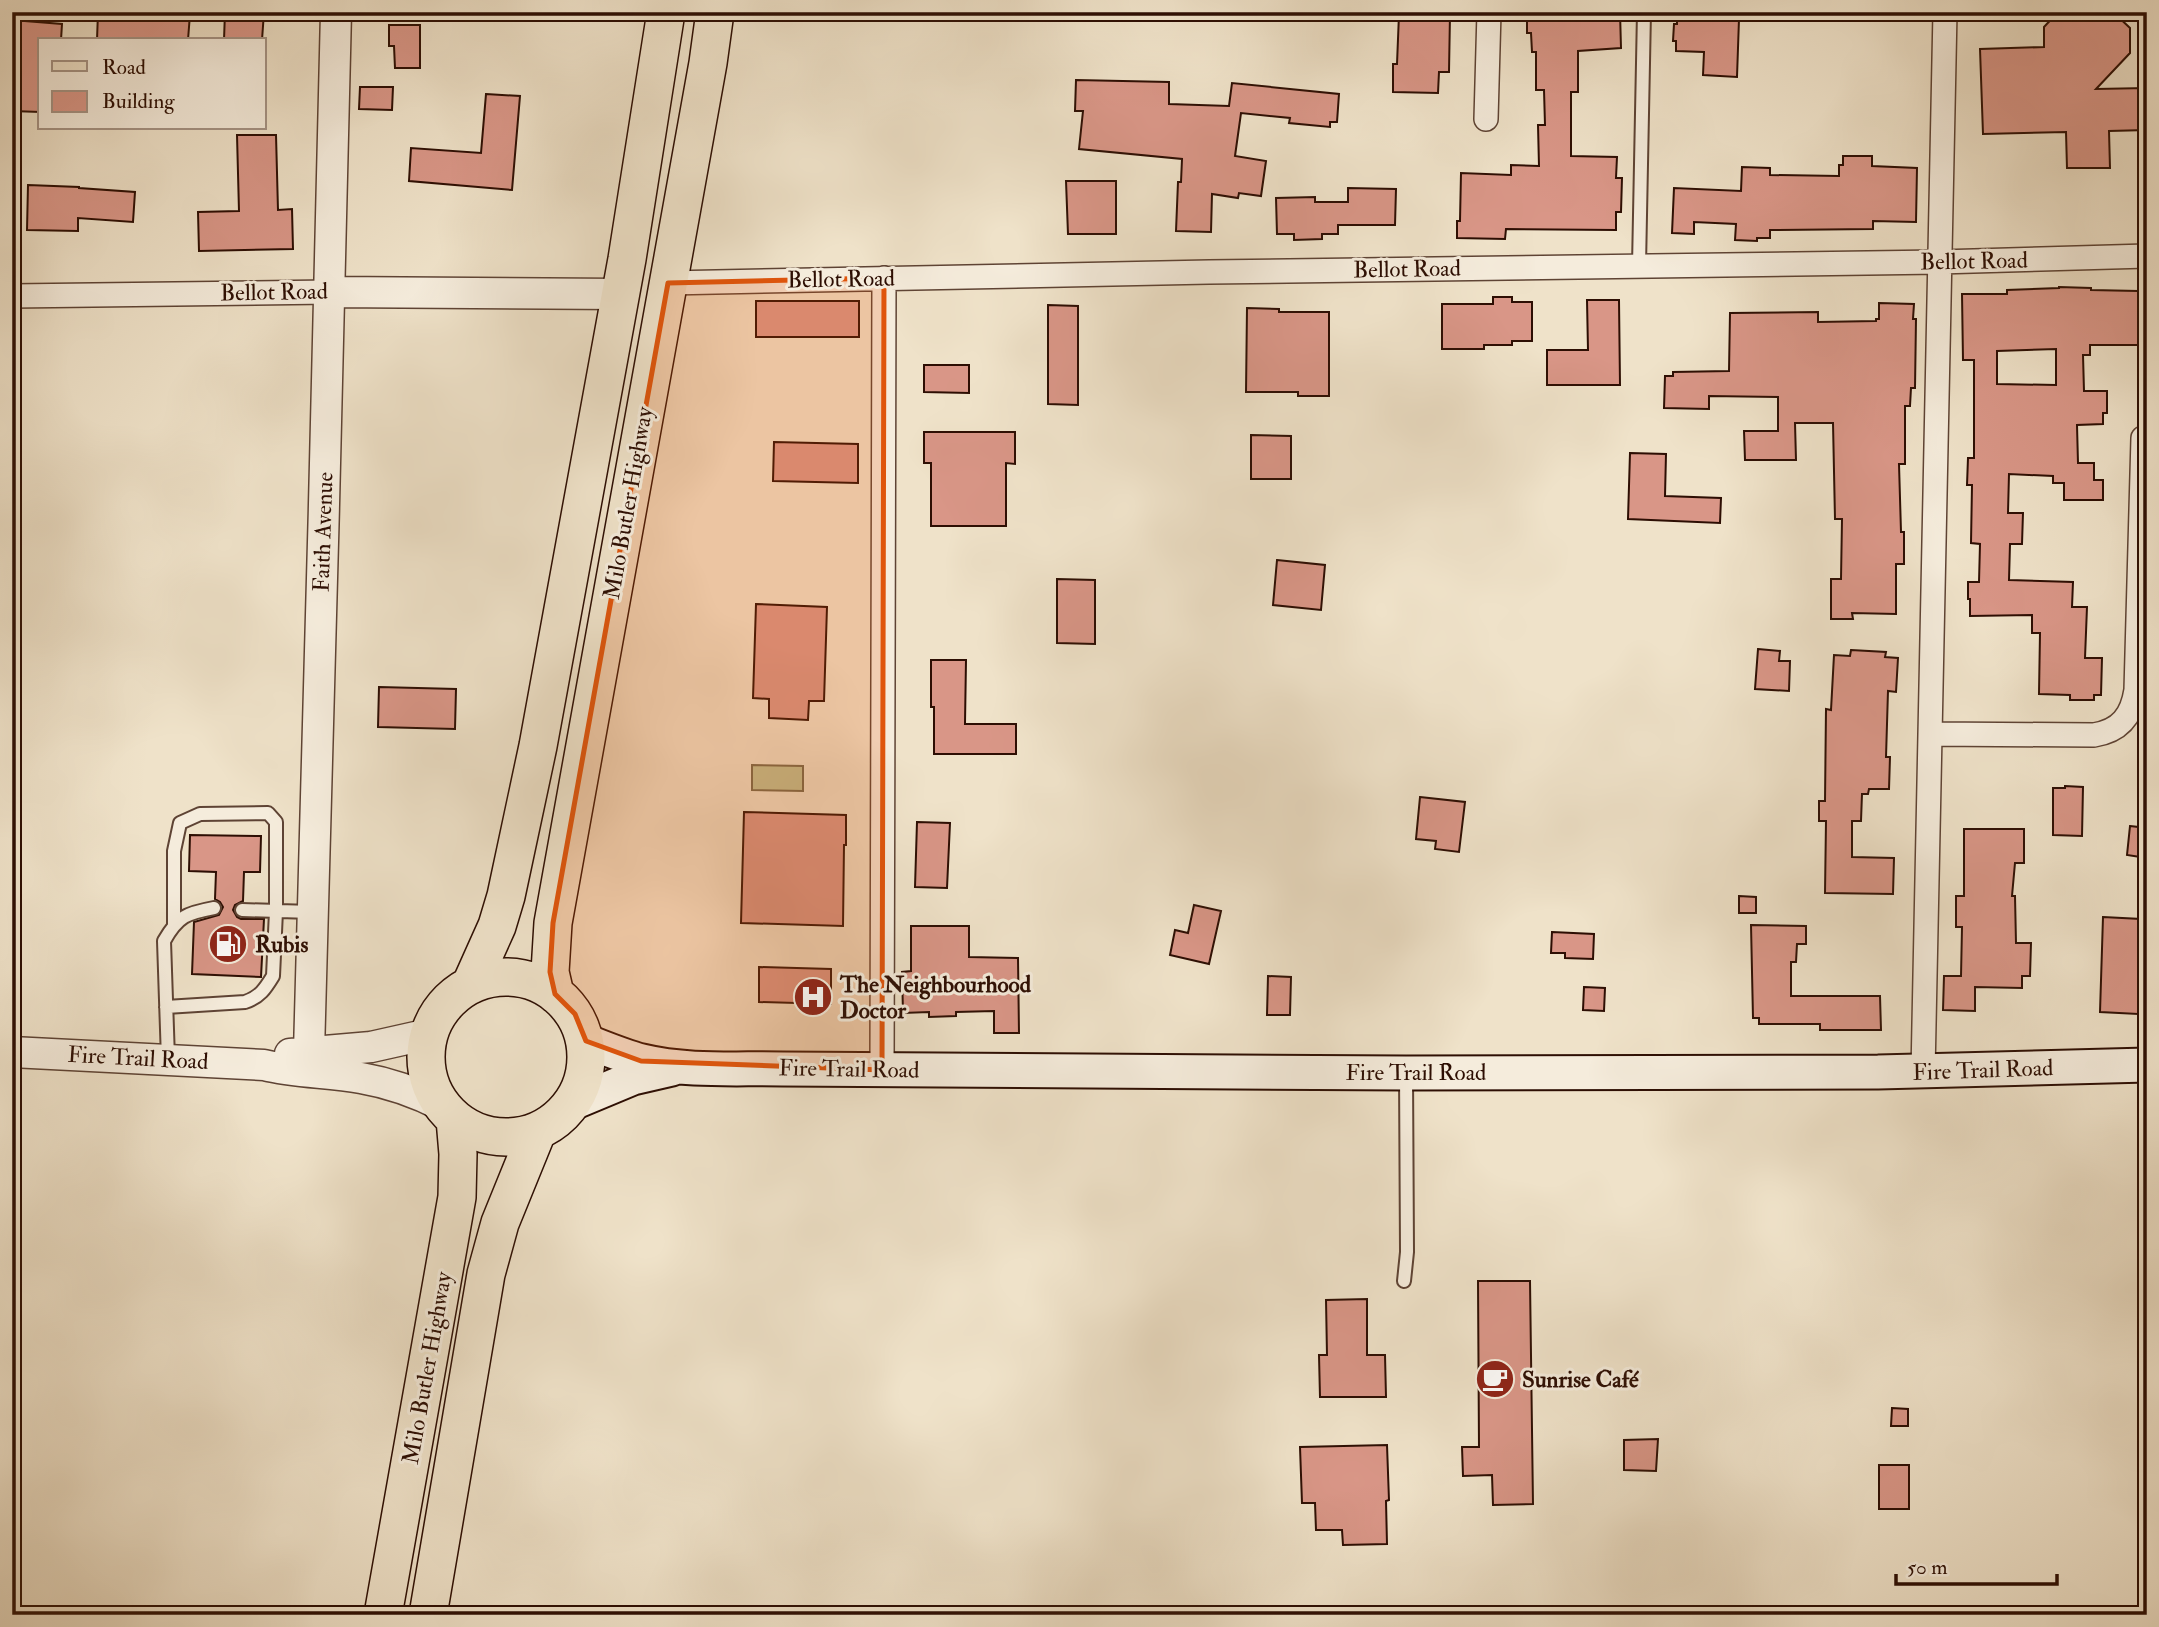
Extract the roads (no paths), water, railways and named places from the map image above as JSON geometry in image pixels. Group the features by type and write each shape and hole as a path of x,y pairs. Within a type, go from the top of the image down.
{"main road":[{"name":"Milo Butler Highway","path":"471,984 497,926 518,842 553,670 620,294 666,12"},
{"name":"Milo Butler Highway","path":"555,994 550,972 553,923 715,12"},
{"path":"499,976 530,980 563,1000 582,1028 586,1041 587,1067 582,1086 573,1103 556,1120 537,1132 521,1136 493,1136 474,1130 449,1113 434,1093 426,1063 429,1034 444,1005 471,984 499,976"},
{"name":"Fire Trail Road","path":"586,1041 641,1061 684,1066 882,1070 1923,1072 2147,1065"},
{"name":"Fire Trail Road","path":"573,1103 633,1078 684,1066"},
{"name":"Milo Butler Highway","path":"383,1615 457,1196 458,1154 449,1113"},
{"name":"Milo Butler Highway","path":"428,1615 486,1274 500,1223 537,1132"}],"street":[{"name":"Faith Avenue","path":"309,1052 331,292 336,12"},
{"path":"1486,119 1489,12"},
{"path":"1923,1072 1945,12"},
{"name":"Bellot Road","path":"668,283 2147,257"},
{"path":"882,1070 884,278"},
{"name":"Bellot Road","path":"12,296 331,292 620,294"},
{"path":"1930,734 2094,735 2108,732 2122,724 2129,716 2136,690 2143,438"},
{"name":"Fire Trail Road","path":"264,1065 284,1055 371,1048 429,1034"},
{"name":"Fire Trail Road","path":"12,1052 264,1065 286,1071 358,1077 404,1088 449,1113"}],"lane":[{"path":"1639,266 1644,12"},
{"path":"166,1007 245,1002 264,991 273,976 277,831 274,817 268,813 200,814 180,823 174,851 174,924"},
{"path":"168,1060 164,941 174,924 193,912 214,908"},
{"path":"242,910 313,912"},
{"path":"1404,1281 1407,1252 1406,1073"}],"place":[{"name":"Rubis","path":"228,944"},
{"name":"The Neighbourhood Doctor","path":"813,997"},
{"name":"Sunrise Café","path":"1495,1379"}]}
